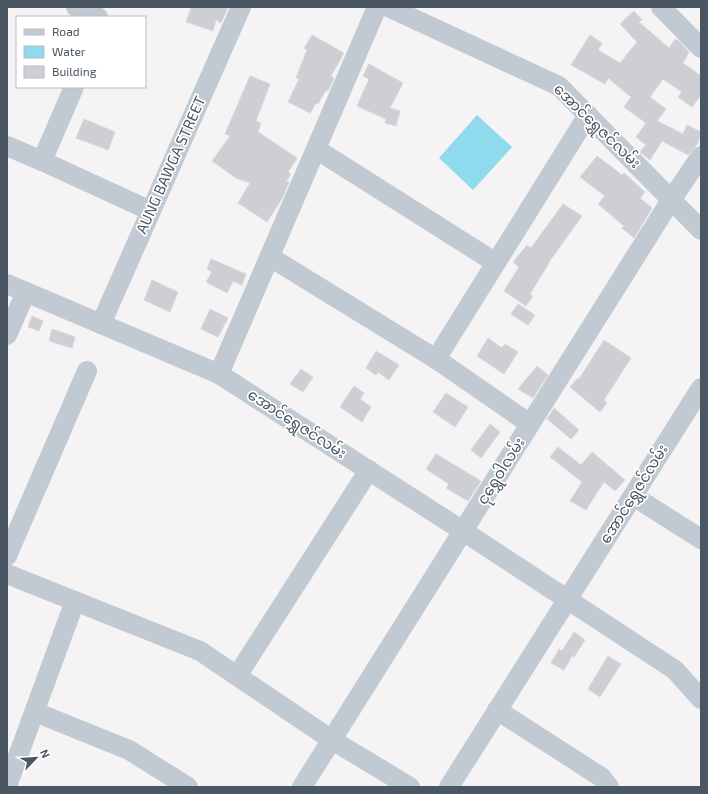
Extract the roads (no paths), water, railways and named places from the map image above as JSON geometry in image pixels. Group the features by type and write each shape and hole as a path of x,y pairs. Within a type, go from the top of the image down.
{"street":[{"path":"76,7 96,16"},
{"path":"106,16 110,7"},
{"name":"AUNG BAWGA STREET","path":"101,324 240,7"},
{"path":"219,374 377,7"},
{"name":"အောင်ရွှေဇင်လမ်း","path":"388,7 559,86 701,230"},
{"path":"661,7 701,48"},
{"path":"42,161 74,88"},
{"path":"436,359 588,116"},
{"path":"7,146 151,211"},
{"path":"316,149 496,263"},
{"name":"ငုရွှေဝါလမ်း","path":"302,787 671,200 701,156"},
{"path":"270,257 436,359 530,424"},
{"name":"အောင်ရွှေဇင်လမ်း","path":"7,284 219,374 568,599 675,670 701,699"},
{"path":"7,335 26,292"},
{"path":"7,556 87,372"},
{"name":"အောင်ရွှေဇင်လမ်း","path":"449,787 633,496 699,397"},
{"path":"237,676 369,470"},
{"path":"633,496 701,539"},
{"path":"7,574 200,652 332,740 410,787"},
{"path":"7,786 75,601"},
{"path":"497,710 601,777 609,787"},
{"path":"35,712 128,750 188,787"}],"water":[{"path":"477,115 512,147 473,190 439,158"}]}
